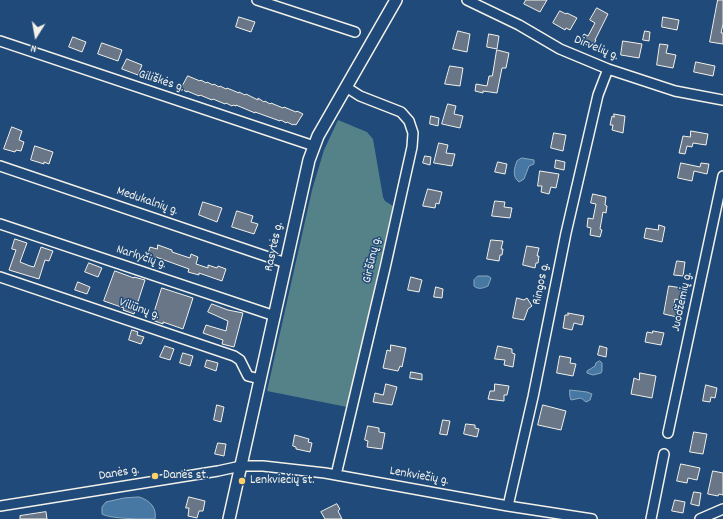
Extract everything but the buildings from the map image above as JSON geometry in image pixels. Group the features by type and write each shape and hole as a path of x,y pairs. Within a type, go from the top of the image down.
{"main road":[{"name":"Rasytės g.","path":"229,519 305,176 314,146 318,136 396,0"}],"street":[{"path":"257,0 355,32"},
{"name":"Dirvelių g.","path":"468,0 519,25 560,49 608,69 675,91 723,100"},
{"name":"Giliškės g.","path":"0,42 314,146"},
{"name":"Ringos g.","path":"508,506 533,397 566,233 598,94 608,69"},
{"name":"Giršūnų g.","path":"336,475 385,268 412,146 413,133 409,121 400,112 360,96 346,87"},
{"name":"Medukalnių g.","path":"0,166 286,263"},
{"name":"Juodžemių g.","path":"668,433 723,176"},
{"name":"Narkyčių g.","path":"0,224 275,316"},
{"name":"Viliūnų g.","path":"0,278 234,356 240,360 248,376 260,379"},
{"path":"651,519 664,454"},
{"name":"Lenkviečių g.","path":"241,466 263,466 336,475 508,506 592,519"},
{"name":"Danės g.","path":"0,506 241,466"},
{"path":"700,519 723,509"}],"green space":[{"path":"338,120 367,132 373,139 383,197 385,201 393,206 347,407 267,391 312,190 324,150"}],"water":[{"path":"522,158 534,160 534,164 529,166 524,179 519,182 515,178 514,169 517,161"},
{"path":"478,276 488,276 491,278 488,286 479,288 474,286 474,280"},
{"path":"600,361 602,363 601,373 593,375 587,373 587,371"},
{"path":"570,390 592,394 590,400 586,402 581,398 571,400"},
{"path":"139,497 152,505 155,511 155,519 119,518 102,514 102,507 106,502 124,498"}],"place":[{"name":"Danės st.","path":"155,476"},
{"name":"Lenkviečių st.","path":"242,481"}]}
